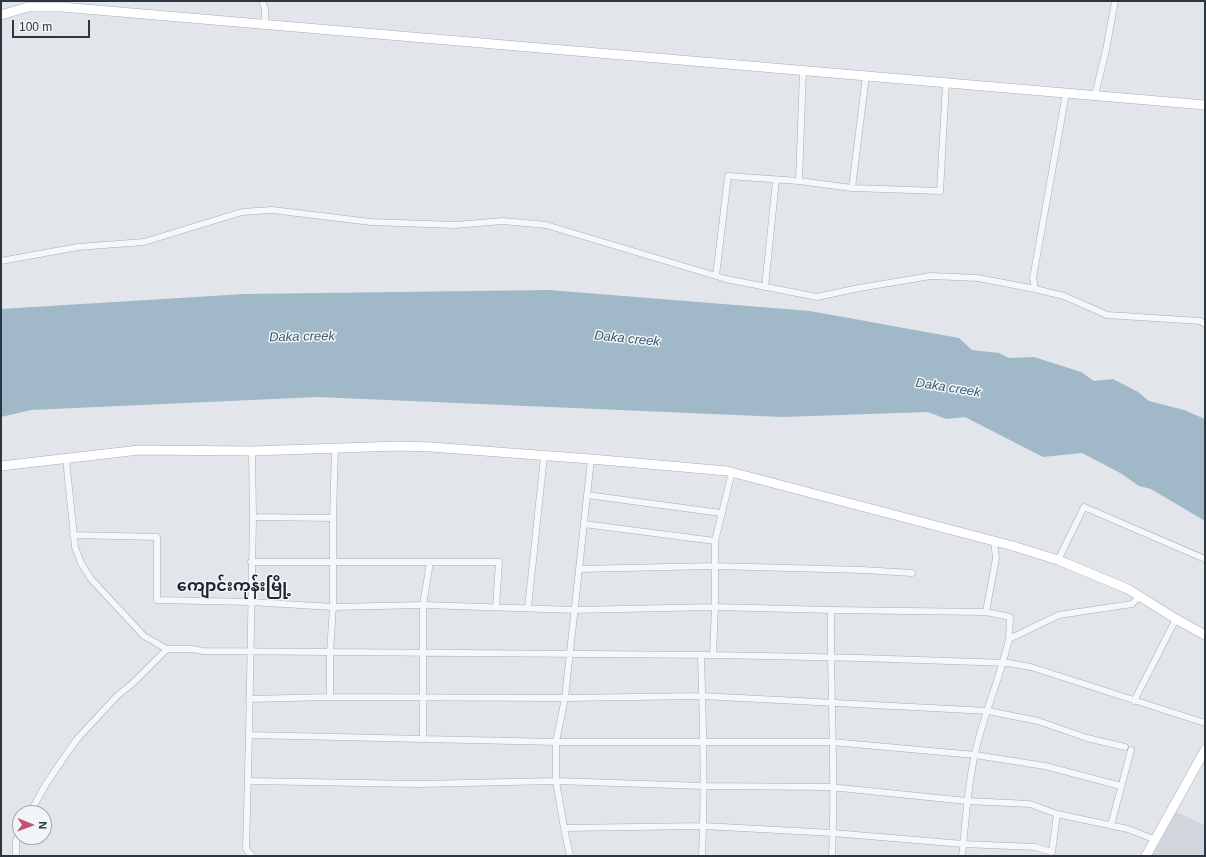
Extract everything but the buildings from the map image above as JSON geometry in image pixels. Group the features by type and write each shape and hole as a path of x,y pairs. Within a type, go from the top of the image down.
{"street":[{"path":"262,1 266,9 265,25"},
{"path":"1095,95 1106,50 1115,1"},
{"path":"1,15 28,7 62,7 1205,105"},
{"path":"799,182 803,70"},
{"path":"852,188 866,76"},
{"path":"716,276 728,176 852,188 940,191 946,83"},
{"path":"1035,288 1033,278 1066,93"},
{"path":"765,287 776,180"},
{"path":"1,261 78,247 144,242 242,212 272,210 371,222 455,225 503,221 546,225 716,276 817,297 859,288 931,276 978,278 1035,288 1064,296 1107,315 1200,321 1205,324"},
{"path":"1,466 66,460 140,450 252,451 399,446 591,459 732,472 994,541 1058,560 1128,589 1205,635"},
{"path":"330,697 335,448"},
{"path":"252,451 253,517 250,602 250,699 246,849 252,856"},
{"path":"528,608 544,456"},
{"path":"570,856 556,781 556,742 565,698 591,459"},
{"path":"66,460 75,547 81,563 91,579 144,636 167,649 330,652 713,655 830,657 1004,663 1031,667 1205,723"},
{"path":"713,655 715,541 732,472"},
{"path":"587,495 721,513"},
{"path":"1058,560 1084,507 1205,559"},
{"path":"253,517 333,518"},
{"path":"584,524 715,541"},
{"path":"74,535 157,537 157,600 250,602 333,607 423,605 575,610 715,607 986,612 1010,617 1009,639 1004,663 978,741 975,755 967,801 962,856"},
{"path":"986,612 996,558 994,541"},
{"path":"251,562 499,562 496,607"},
{"path":"423,739 423,605 430,562"},
{"path":"579,569 714,566 863,570 912,573"},
{"path":"1009,639 1059,615 1132,604 1140,596"},
{"path":"831,610 830,657 834,788 832,856"},
{"path":"1134,700 1176,618"},
{"path":"34,805 46,784 78,738 117,696 133,683 167,649"},
{"path":"701,655 704,741 704,826 702,856"},
{"path":"250,699 330,697 565,698 702,696 988,711 1038,721 1087,738 1128,748 1121,786 1111,825"},
{"path":"249,736 556,742 832,742 975,755 1045,766 1121,786"},
{"path":"1146,856 1205,750"},
{"path":"248,781 419,784 556,781 704,786 834,788 967,801 1030,804 1057,814 1128,829 1156,840"},
{"path":"564,828 704,826 833,833 963,844 1035,847 1052,852 1057,814"},
{"path":"16,845 16,856"}],"shaded area":[{"path":"1176,812 1205,825 1205,856 1152,856"}],"water":[{"name":"Daka creek","path":"549,290 810,311 959,338 972,350 999,353 1009,358 1034,357 1081,372 1094,381 1113,379 1138,392 1149,401 1184,410 1205,419 1205,521 1151,489 1139,486 1122,474 1082,453 1043,457 965,417 946,419 928,412 782,417 318,397 31,410 1,417 1,309 244,294"}],"district":[{"name":"ကျောင်းကုန်းမြို့","path":"234,587"}]}
